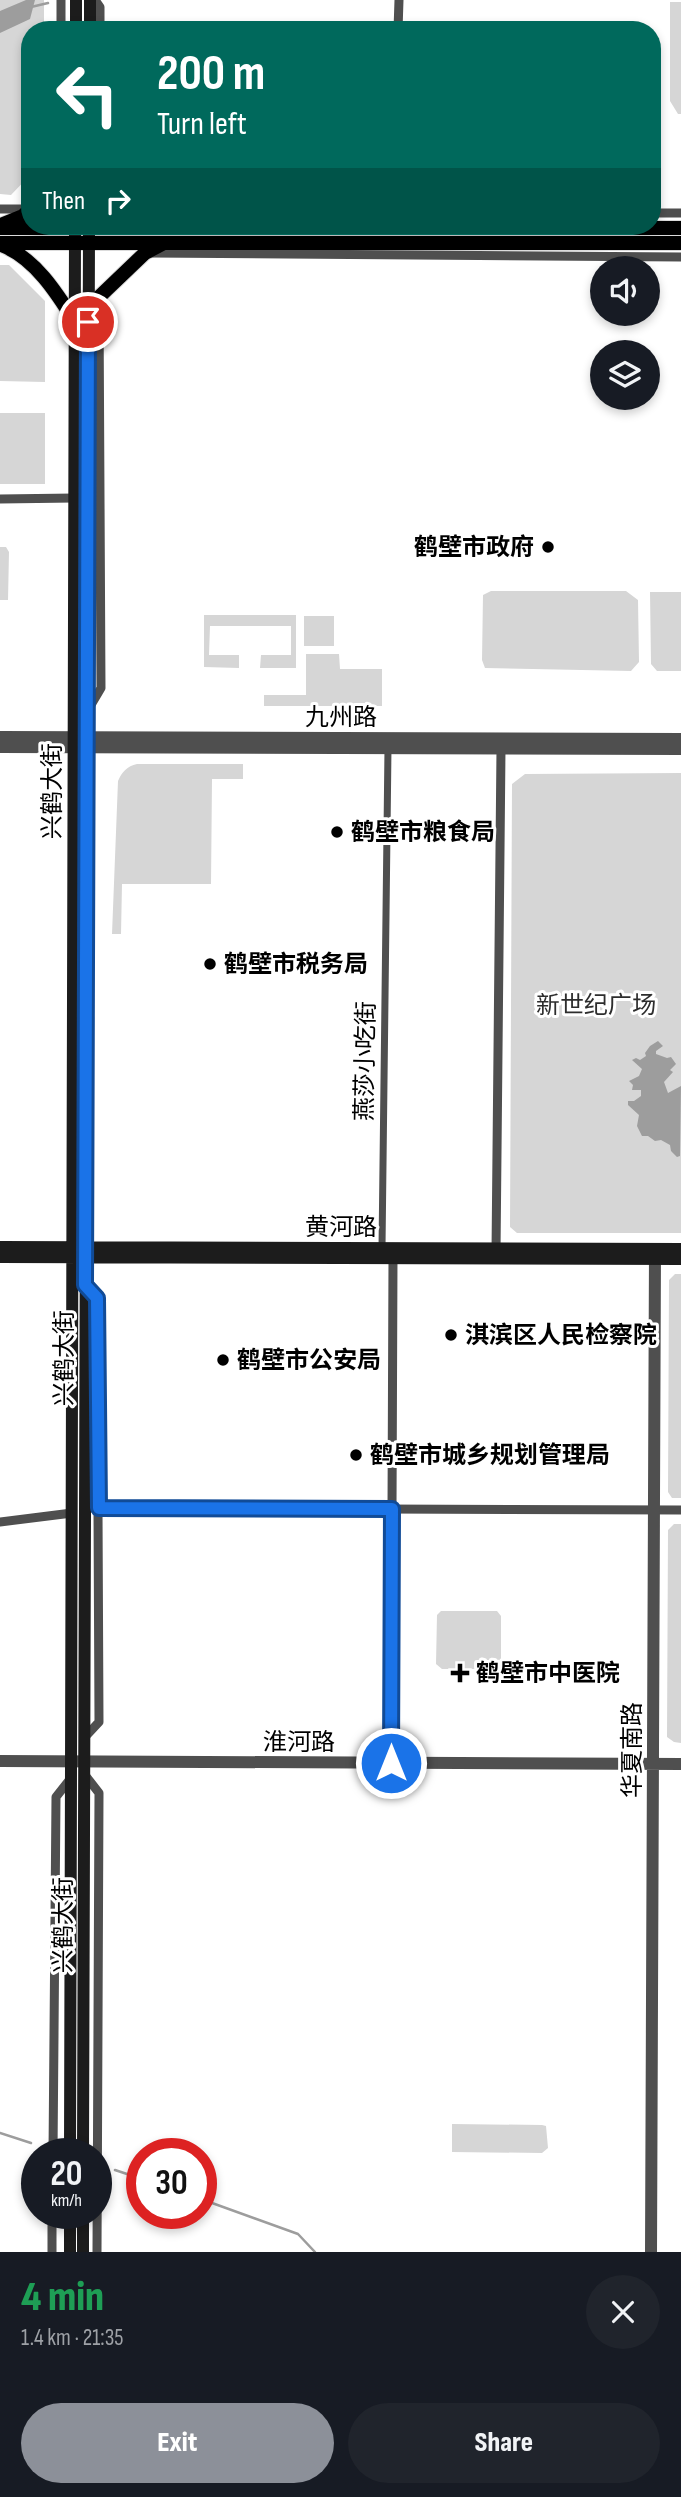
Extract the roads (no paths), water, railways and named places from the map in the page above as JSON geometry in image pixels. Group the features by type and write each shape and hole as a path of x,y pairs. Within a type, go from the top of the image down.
{"main road":[{"path":"76,0 76,21"},
{"path":"90,0 90,21"},
{"path":"0,227 21,217"},
{"path":"0,227 21,228"},
{"path":"661,228 681,228"},
{"path":"0,244 62,235"},
{"name":"兴鹤大街","path":"79,742 86,715 82,235"},
{"path":"104,235 164,243 681,243"},
{"path":"0,244 19,253 82,322 99,297 145,253 164,243"},
{"name":"兴鹤大街","path":"82,322 74,498 79,742 79,1252 72,1513 83,2138"},
{"name":"黄河路","path":"0,1247 79,1252 393,1258 496,1253"},
{"name":"黄河路","path":"0,1257 79,1252 382,1248 496,1253 655,1254 681,1259"},
{"name":"黄河路","path":"655,1254 681,1249"},
{"name":"兴鹤大街","path":"70,2138 78,1769 85,1737 85,1285 79,1252"},
{"path":"70,2229 70,2252"},
{"path":"83,2229 83,2252"}],"street":[{"path":"61,0 61,21"},
{"path":"95,0 100,7 100,21"},
{"path":"398,0 398,21"},
{"path":"0,209 21,209"},
{"path":"661,213 681,213"},
{"path":"145,253 681,257"},
{"path":"86,715 101,688 99,297"},
{"path":"0,499 74,498"},
{"name":"九州路","path":"0,737 79,742 388,748 681,749"},
{"name":"九州路","path":"0,747 79,742 681,738"},
{"name":"燕莎小吃街","path":"382,1248 388,748"},
{"path":"496,1253 501,749"},
{"name":"华夏南路","path":"651,2252 655,1254"},
{"path":"391,1763 393,1258"},
{"path":"85,1285 97,1298 99,1508 99,1722 85,1737"},
{"path":"85,1508 681,1510"},
{"path":"0,1522 72,1513"},
{"name":"淮河路","path":"0,1761 78,1769 391,1763 681,1765"},
{"path":"53,2138 56,1797 78,1769 99,1793 97,2252"},
{"path":"52,2229 52,2252"}],"waterway":[{"path":"31,7 48,3"},
{"path":"0,2133 21,2140"},
{"path":"115,2170 126,2174"},
{"path":"217,2205 298,2234 315,2252"}],"place":[{"name":"鹤壁市政府","path":"548,547"},
{"name":"鹤壁市粮食局","path":"337,832"},
{"name":"鹤壁市税务局","path":"210,964"},
{"name":"淇滨区人民检察院","path":"451,1335"},
{"name":"鹤壁市公安局","path":"223,1360"},
{"name":"鹤壁市城乡规划管理局","path":"356,1455"},
{"name":"鹤壁市中医院","path":"460,1673"}],"park label":[{"name":"新世纪广场","path":"596,1005"}]}
